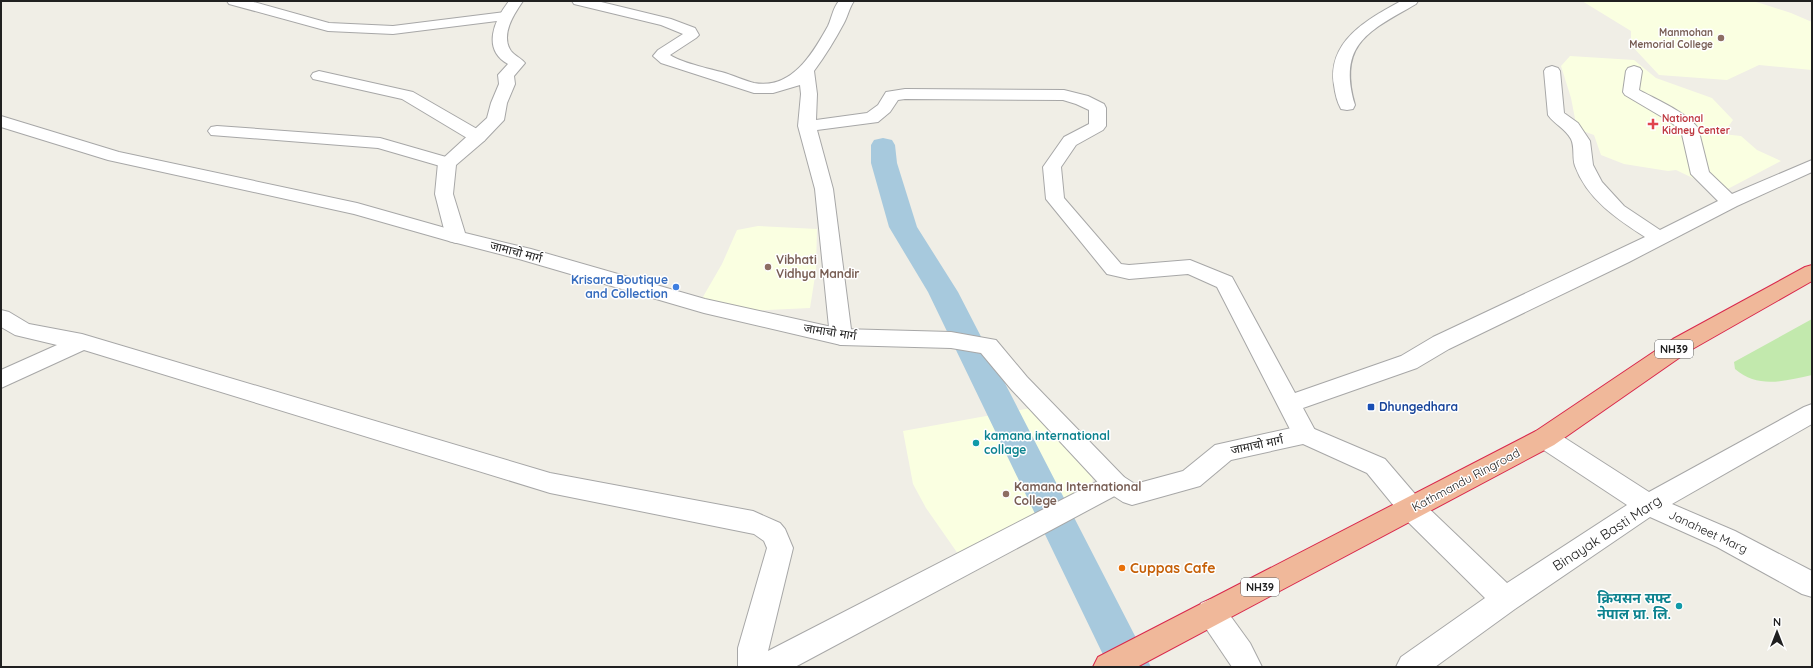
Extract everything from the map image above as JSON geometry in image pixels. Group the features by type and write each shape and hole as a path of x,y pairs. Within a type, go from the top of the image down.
{"highway":[{"name":"Kathmandu Ringroad","path":"1108,667 1545,438 1680,345 1812,272"}],"street":[{"path":"234,1 328,27 393,30 510,8"},
{"path":"579,1 666,22 690,31 691,35 663,53 661,56 667,60 754,88 773,88 793,82 806,71 825,45 839,19 842,7 847,1"},
{"path":"1347,105 1341,74 1343,60 1348,48 1364,29 1411,1"},
{"path":"456,237 444,194 447,163 478,137 495,120 507,84 506,74 517,63 509,59 500,47 500,34 510,8"},
{"path":"806,71 809,94 807,126 824,189 841,337"},
{"path":"1552,71 1556,115 1572,127 1581,141 1584,165 1594,184 1617,210 1659,238"},
{"path":"1634,71 1631,92 1675,117 1689,128 1700,174 1730,202"},
{"path":"319,76 407,95 478,137"},
{"path":"807,126 872,118 884,108 892,96 905,94 1064,95 1082,100 1098,108 1097,126 1070,141 1052,167 1055,199 1114,269 1129,272 1190,267 1225,282 1305,434 1376,466 1412,509 1505,600"},
{"name":"जामाचो मार्ग","path":"1,121 114,156 358,209 456,237 524,254 704,306 841,337 951,340 988,346 1019,383 1115,484 1132,495 1191,479 1224,452 1305,434"},
{"path":"217,131 380,143 447,163"},
{"path":"1290,404 1409,362 1441,343 1659,238 1730,202 1812,164"},
{"path":"1,317 23,330 82,342 269,400 550,483 753,522 767,527 776,535 780,548 753,648 753,667"},
{"path":"1,380 82,342"},
{"name":"Binayak Basti Marg","path":"1411,667 1505,600 1648,505 1812,413"},
{"name":"Janaheet Marg","path":"1545,438 1648,505 1726,539 1812,585"},
{"path":"766,667 1115,484"},
{"path":"1211,612 1240,653 1247,667"}],"shaded area":[{"name":"Manmohan Memorial College","path":"1582,1 1752,1 1763,4 1791,13 1812,22 1812,70 1759,65 1727,80 1659,75 1631,45 1631,31"},
{"name":"National Kidney Center","path":"1570,56 1634,60 1656,78 1712,98 1733,120 1723,134 1741,136 1757,150 1781,161 1722,192 1676,170 1668,171 1624,164 1601,155 1594,135 1577,129 1571,98 1561,66"},
{"name":"Vibhati Vidhya Mandir","path":"758,226 817,229 816,270 810,308 748,311 700,302 722,264 737,230"},
{"name":"Kamana International College","path":"1031,408 1092,472 1094,503 963,561 926,508 913,484 903,431"}],"green space":[{"path":"1812,319 1812,375 1772,382 1753,379 1735,369 1734,362"}],"waterway":[{"path":"883,145 884,163 903,227 943,292 1130,667"}],"place":[{"name":"Manmohan Memorial College","path":"1721,38"},
{"name":"National Kidney Center","path":"1653,124"},
{"name":"Vibhati Vidhya Mandir","path":"768,267"},
{"name":"Krisara Boutique and Collection","path":"676,287"},
{"name":"Dhungedhara","path":"1371,407"},
{"name":"kamana international collage","path":"976,443"},
{"name":"Kamana International College","path":"1006,494"},
{"name":"Cuppas Cafe","path":"1122,568"},
{"name":"क्रियसन सफ्ट नेपाल प्रा. लि.","path":"1679,606"}]}
